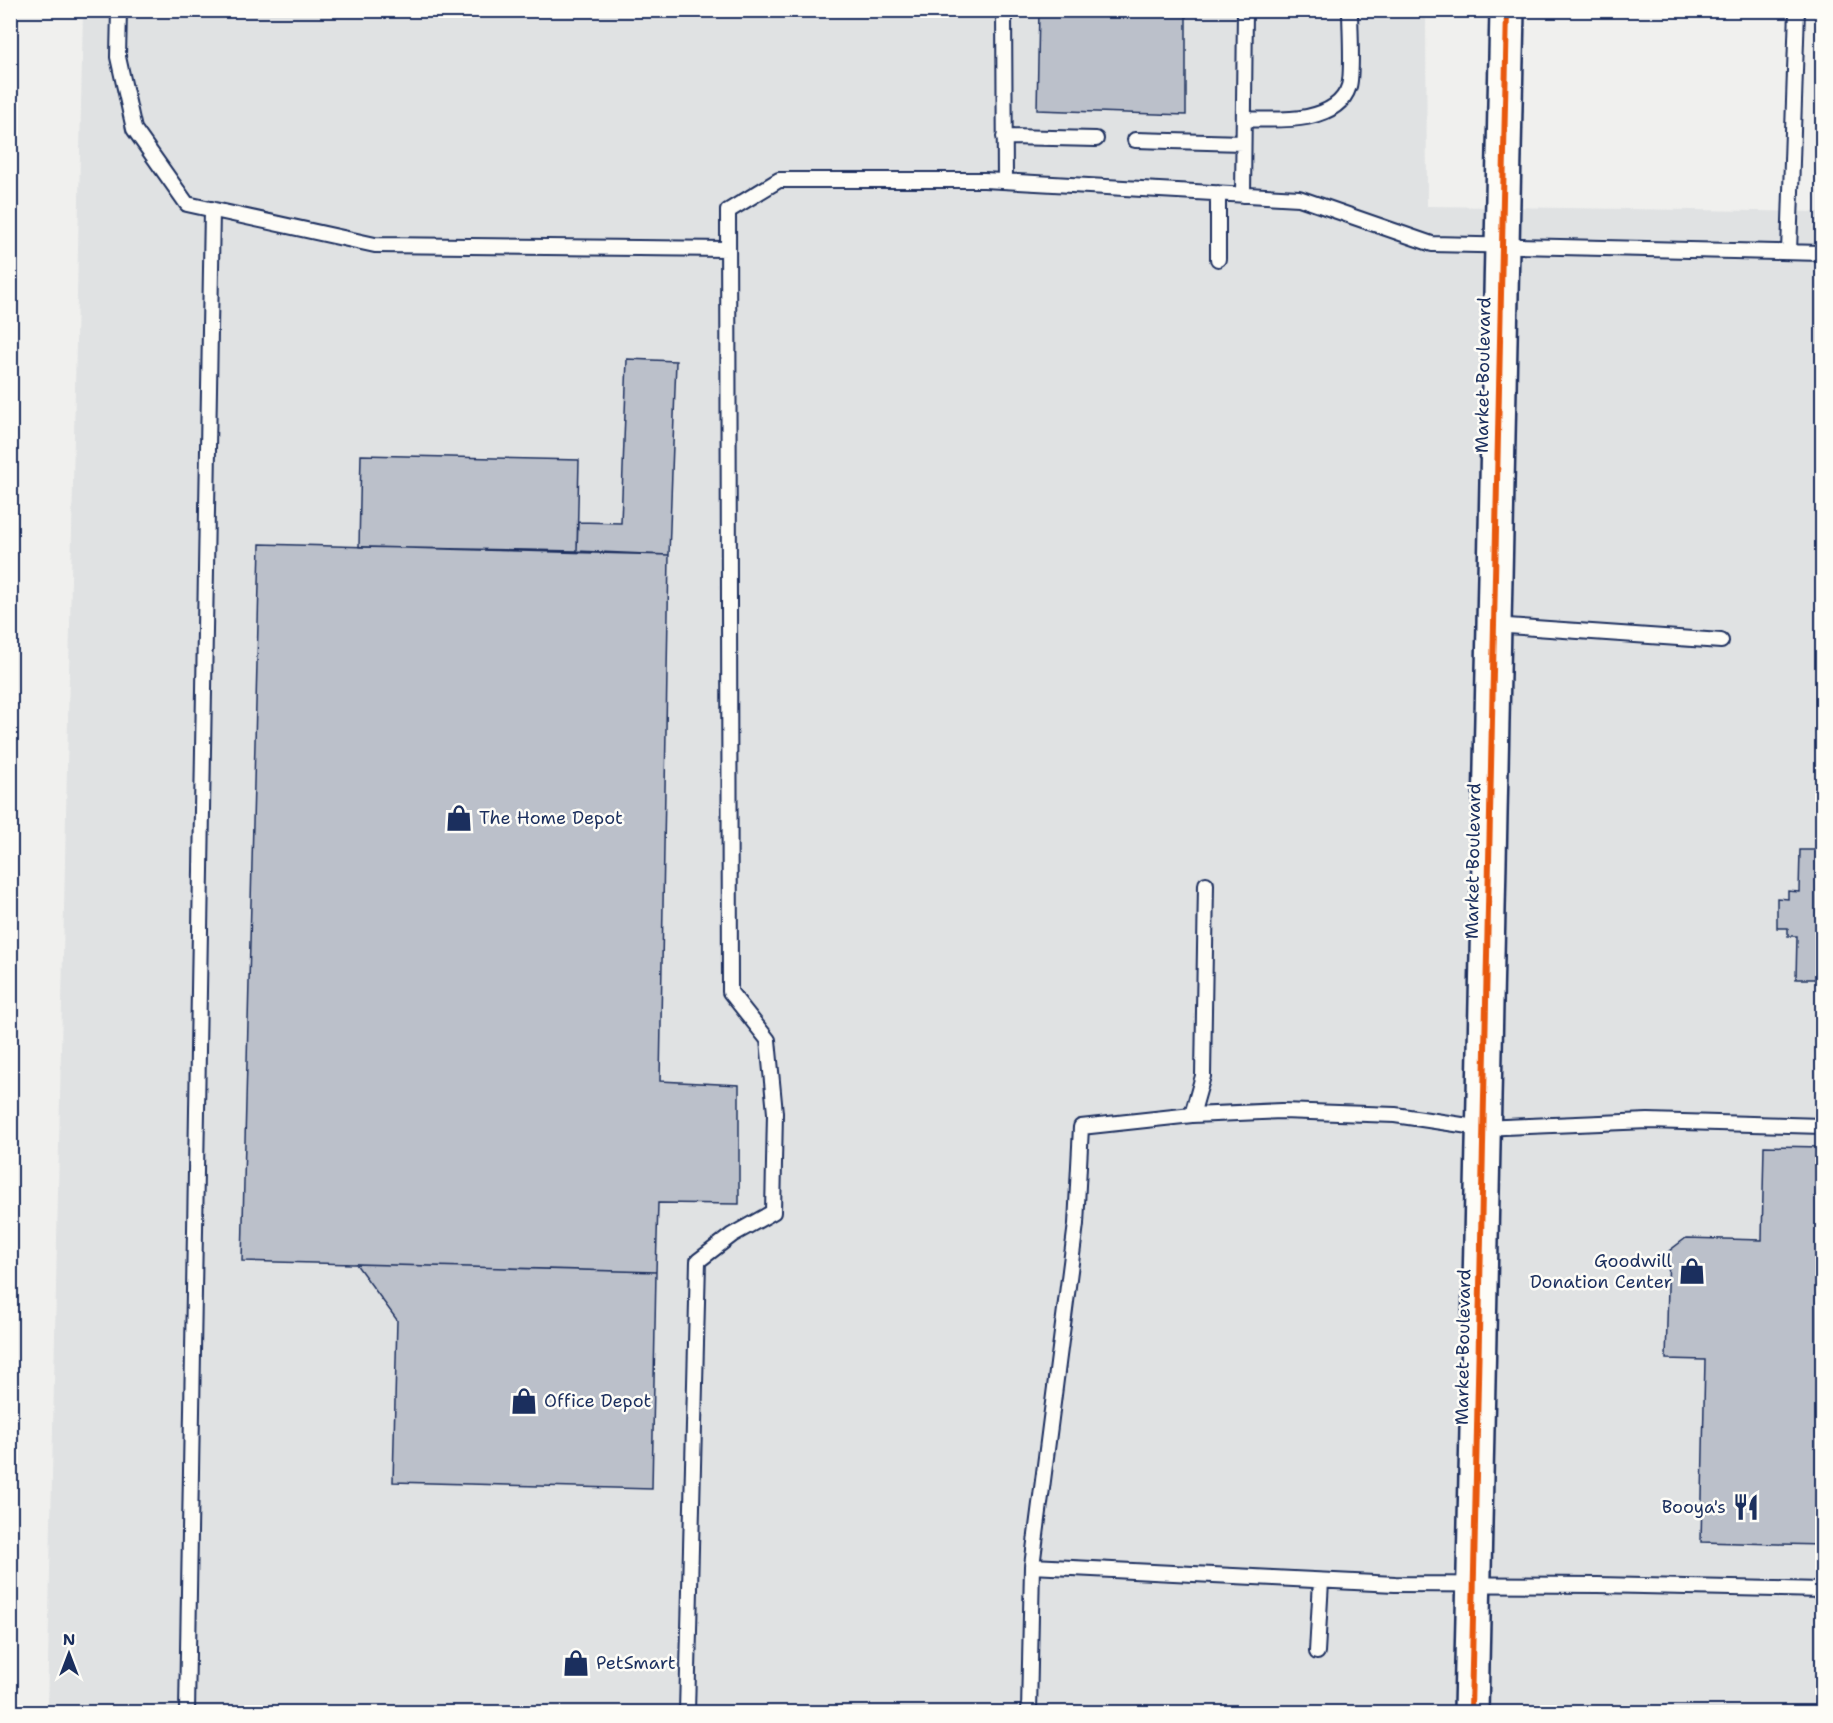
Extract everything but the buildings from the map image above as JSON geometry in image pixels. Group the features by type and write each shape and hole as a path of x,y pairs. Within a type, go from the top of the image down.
{"street":[{"name":"Market Boulevard","path":"1471,1713 1500,247 1507,10"}],"lane":[{"path":"119,10 118,57 134,129 187,204 375,245 728,249"},
{"path":"1004,10 1005,181"},
{"path":"1243,195 1245,10"},
{"path":"1244,119 1282,121 1320,113 1337,104 1349,86 1350,10"},
{"path":"1789,252 1797,10"},
{"path":"1004,137 1096,139"},
{"path":"1136,140 1243,143"},
{"path":"687,1713 698,1261 732,1235 773,1212 775,1113 768,1040 730,992 728,211 779,180 1005,181 1299,198 1432,244 1822,253"},
{"path":"1218,193 1218,259"},
{"path":"187,1713 212,209"},
{"path":"1493,625 1721,641"},
{"path":"1192,1115 1203,1076 1206,884"},
{"path":"1029,1713 1032,1566 1076,1224 1081,1126 1192,1115 1336,1111 1395,1115 1482,1128 1648,1120 1822,1126"},
{"path":"1032,1566 1321,1581 1822,1590"},
{"path":"1317,1652 1321,1581"}],"shaded area":[{"path":"83,11 1426,11 1427,206 1822,212 1822,1712 47,1712"}],"cycle path":[{"path":"1471,1712 1507,10"}],"place":[{"name":"The Home Depot","path":"459,818"},
{"name":"Goodwill Donation Center","path":"1692,1271"},
{"name":"Office Depot","path":"524,1401"},
{"name":"Booya's","path":"1746,1507"},
{"name":"PetSmart","path":"576,1663"}]}
